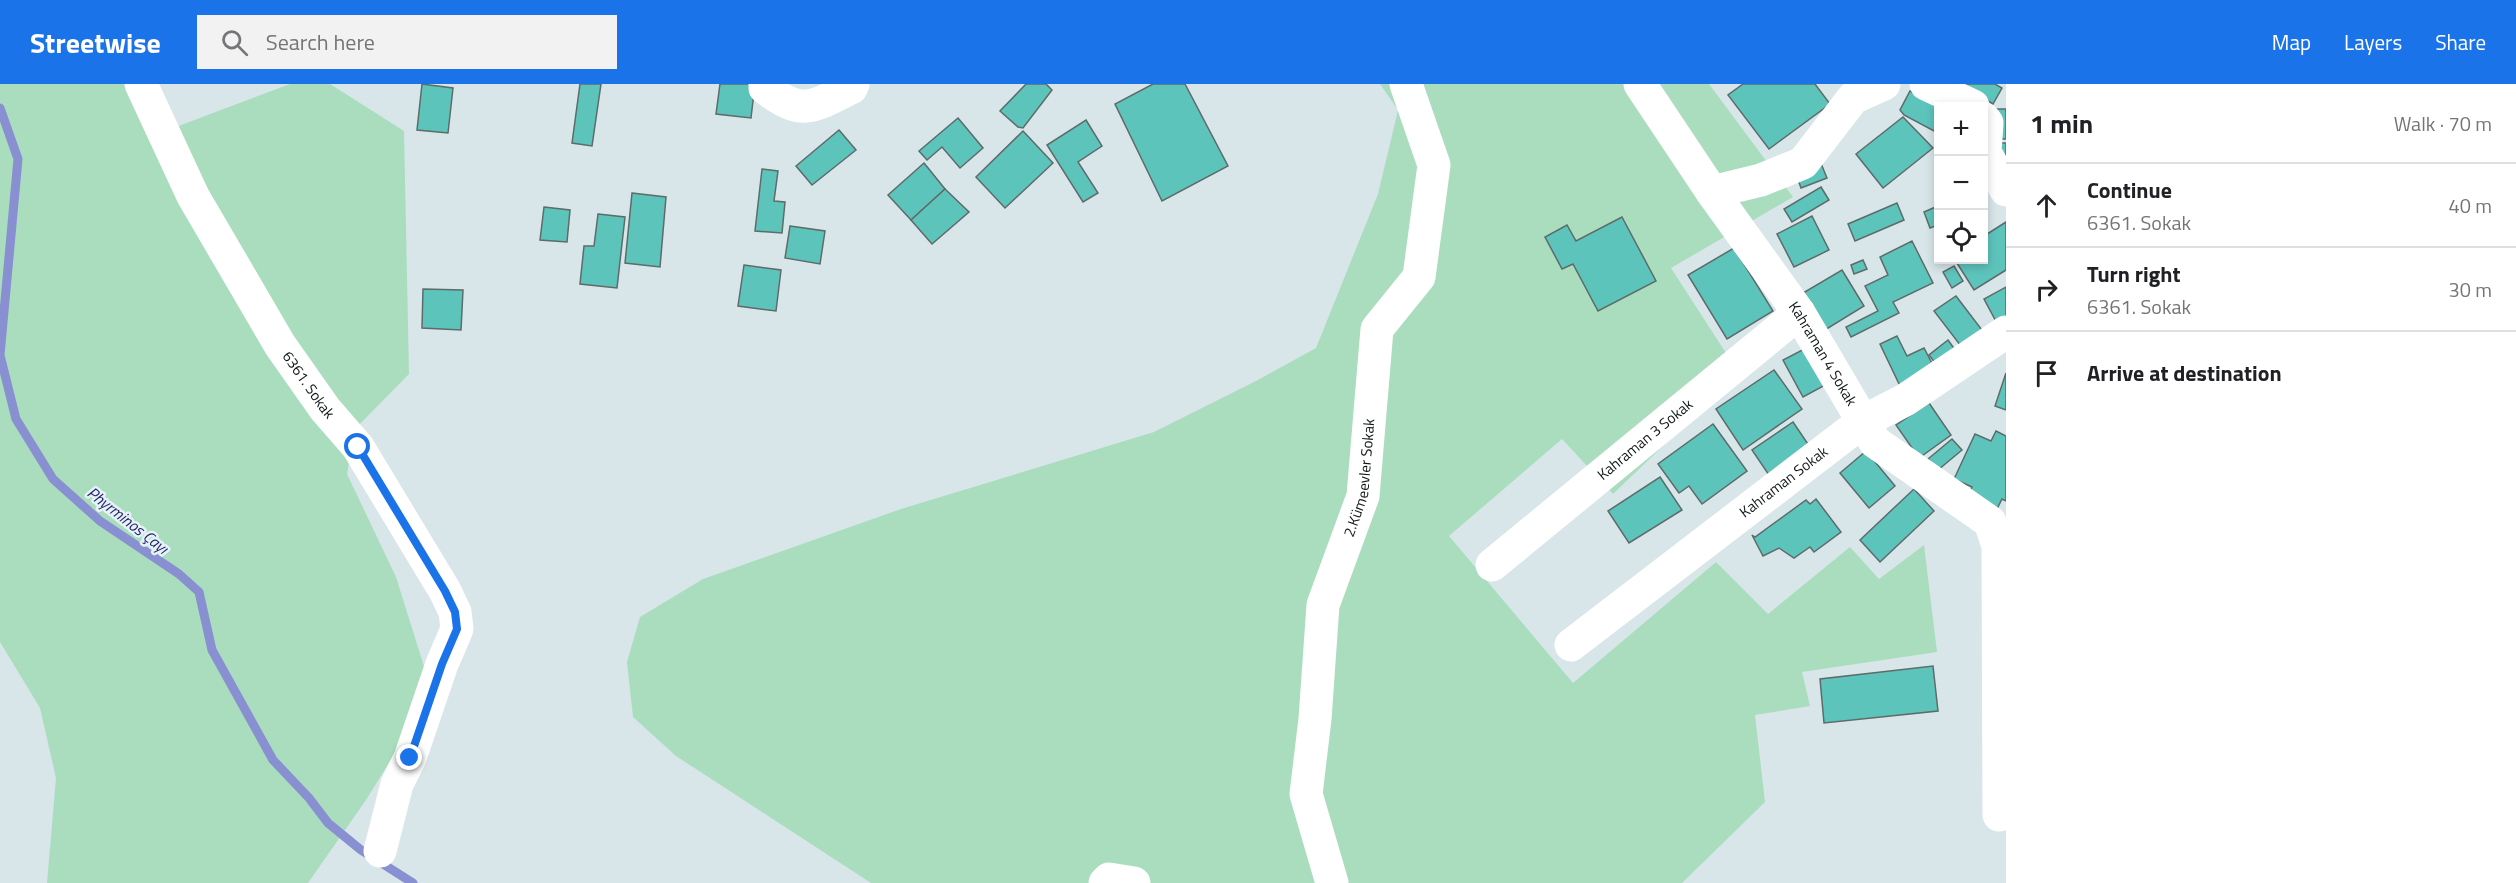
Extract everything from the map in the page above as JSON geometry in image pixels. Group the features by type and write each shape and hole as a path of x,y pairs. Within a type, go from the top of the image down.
{"street":[{"name":"6361. Sokak","path":"141,84 193,196 280,345 325,409 358,447 445,591 455,612 457,629 442,664 410,758 397,784 380,851"},
{"path":"765,84 765,88 783,102 811,108 851,88 853,84"},
{"name":"2.Kümeevler Sokak","path":"1332,883 1306,794 1315,719 1323,605 1363,496 1377,329 1419,277 1434,165 1407,84"},
{"name":"Kahraman 4 Sokak","path":"1640,84 1712,192 1799,313 1875,442 1990,522 1998,546 2002,596 1999,815"},
{"path":"1712,192 1761,180 1803,164 1853,98 1884,84"},
{"path":"1926,84 1964,102"},
{"path":"1987,156 2006,190"},
{"name":"Kahraman 3 Sokak","path":"1492,565 1799,313"},
{"name":"Kahraman Sokak","path":"1571,645 1862,422 1905,400 2006,332"},
{"path":"1105,883 1109,879 1134,883"}],"green space":[{"path":"0,84 153,84 176,127 290,84 330,84 404,131 409,374 355,429 347,474 396,577 427,676 407,734 366,800 308,883 47,883 56,778 40,708 0,642"},
{"path":"1380,84 1709,84 1793,197 1671,268 1739,373 1613,494 1562,439 1449,536 1573,683 1716,562 1768,614 1850,547 1879,579 1924,545 1937,652 1802,672 1810,706 1755,715 1765,802 1682,883 871,883 676,756 633,717 627,662 640,617 703,579 901,509 1154,432 1316,348 1378,194 1398,110"}],"building":[{"path":"422,84 453,88 448,133 417,130"},
{"path":"580,84 601,84 592,146 572,143"},
{"path":"720,84 755,84 751,118 716,114"},
{"path":"1026,84 1046,84 1052,90 1023,128 1018,127 1000,111"},
{"path":"1153,84 1185,84 1228,166 1162,201 1115,104"},
{"path":"1743,84 1815,84 1830,104 1769,149 1728,95"},
{"path":"1926,84 1995,84 2002,88 1993,104 1974,92"},
{"path":"1910,91 1934,103 1934,131 1904,115 1900,110"},
{"path":"1997,109 2006,109 2006,139 1997,139"},
{"path":"1903,117 1933,148 1883,188 1856,154"},
{"path":"958,118 983,148 960,168 942,147 927,160 919,151"},
{"path":"1086,120 1102,146 1078,162 1098,193 1083,202 1047,145"},
{"path":"839,130 856,150 812,185 796,166"},
{"path":"1023,131 1053,163 1005,208 976,177"},
{"path":"2001,143 2006,143 2006,178 2003,178"},
{"path":"1820,161 1827,178 1801,188 1795,171"},
{"path":"924,163 945,189 911,220 888,195"},
{"path":"762,169 778,171 774,201 785,202 782,233 755,231"},
{"path":"1821,187 1829,200 1792,222 1784,209"},
{"path":"945,189 969,212 932,244 911,220"},
{"path":"632,193 666,197 660,267 625,263"},
{"path":"1897,203 1904,220 1855,241 1848,224"},
{"path":"544,207 570,210 567,242 540,240"},
{"path":"1934,208 1934,226 1930,228 1924,212"},
{"path":"598,214 625,217 617,288 580,284 584,246 594,246"},
{"path":"1812,216 1829,250 1794,267 1777,234"},
{"path":"1622,217 1656,281 1598,311 1573,264 1562,269 1545,237 1567,225 1576,241"},
{"path":"2006,222 2006,270 1974,290 1958,264 1988,264 1988,233"},
{"path":"790,226 825,231 820,264 785,258"},
{"path":"1912,241 1933,283 1893,302 1899,313 1851,337 1846,327 1878,311 1865,286 1888,275 1880,257"},
{"path":"1734,248 1773,311 1727,339 1688,275"},
{"path":"1863,260 1867,269 1854,274 1851,265"},
{"path":"744,265 781,270 776,311 738,306"},
{"path":"1954,266 1963,281 1952,288 1943,272"},
{"path":"1842,270 1864,306 1825,330 1803,293"},
{"path":"2006,287 2006,323 1999,327 1984,299"},
{"path":"423,289 463,290 461,330 422,328"},
{"path":"1956,296 1985,334 1964,350 1934,311"},
{"path":"1897,336 1907,356 1924,348 1936,371 1901,388 1880,344"},
{"path":"1948,340 1961,358 1942,372 1929,355"},
{"path":"1810,346 1829,383 1803,397 1783,360"},
{"path":"1774,370 1802,409 1743,450 1716,409"},
{"path":"2006,373 2006,410 1995,406"},
{"path":"1929,403 1951,435 1919,458 1896,425"},
{"path":"1793,422 1814,453 1773,481 1752,450"},
{"path":"1713,424 1747,471 1702,504 1689,486 1679,493 1658,464"},
{"path":"1996,431 2006,436 2006,501 2002,499 1997,509 1968,496 1972,487 1954,479 1975,434 1991,441"},
{"path":"1952,439 1962,450 1938,470 1928,459"},
{"path":"1866,451 1895,486 1869,508 1840,473"},
{"path":"1660,477 1682,510 1629,543 1608,511"},
{"path":"1914,489 1934,511 1880,562 1860,540"},
{"path":"1816,499 1841,532 1814,552 1810,547 1794,558 1779,548 1763,556 1752,535 1755,537 1806,500 1810,504"},
{"path":"1933,666 1938,711 1824,723 1820,679"}],"waterway":[{"name":"Phyrminos Çayı","path":"0,108 18,159 0,355 16,419 53,479 100,521 179,574 199,592 212,650 273,760 309,798 328,823 361,850 413,883"}],"route":[{"path":"358,447 445,591 455,612 457,629 442,664 410,758"}]}
